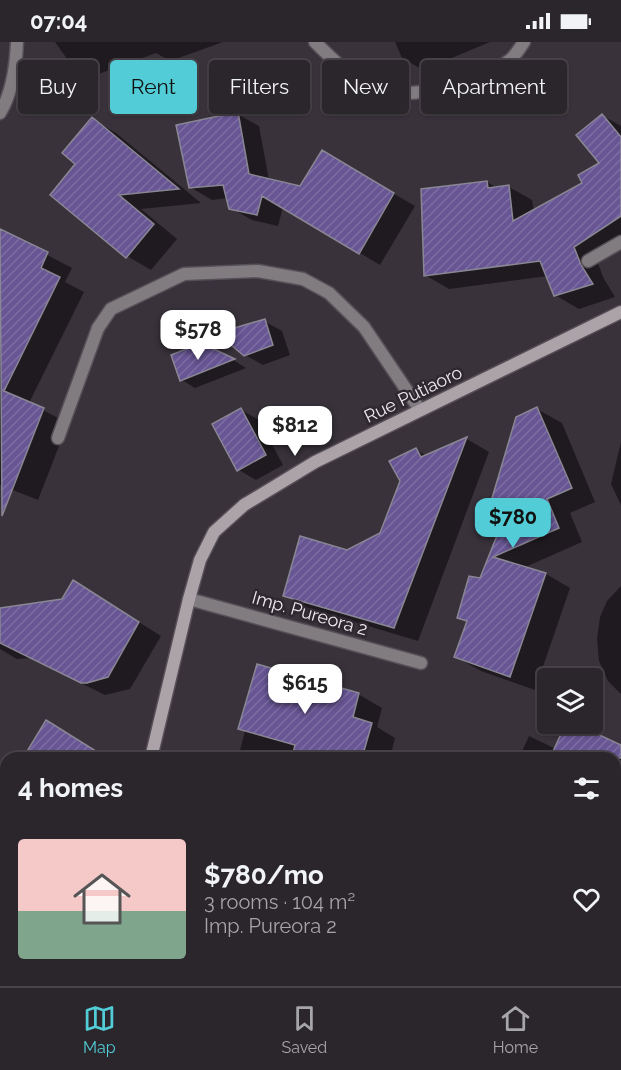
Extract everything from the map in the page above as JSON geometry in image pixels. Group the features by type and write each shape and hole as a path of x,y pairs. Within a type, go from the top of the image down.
{"main road":[{"name":"Rue Putiaoro","path":"152,752 189,599 200,560 214,532 244,506 315,462 621,312"}],"street":[{"path":"0,113 5,105 16,62 17,42"},
{"path":"315,42 339,66 374,88 407,92 443,88 478,77 511,60 524,42"},
{"path":"588,261 621,242"},
{"path":"58,438 98,328 111,309 184,274 258,271 303,279 329,293 364,327 420,410"},
{"name":"Imp. Pureora 2","path":"189,599 421,663"}],"building":[{"path":"238,114 249,174 300,186 322,150 394,193 359,254 262,196 257,215 229,209 223,185 189,188 176,125"},
{"path":"602,114 621,137 621,216 574,247 581,265 593,284 554,296 540,261 424,276 421,189 487,181 488,188 509,185 513,221 582,183 578,175 599,163 576,135"},
{"path":"92,117 179,189 119,195 154,224 126,258 50,195 75,164 62,153"},
{"path":"0,229 48,252 41,268 60,277 4,391 44,408 2,516"},
{"path":"265,319 273,345 244,356 217,333"},
{"path":"201,343 235,359 180,381 171,355"},
{"path":"537,407 572,488 547,499 559,528 493,557 546,573 510,677 454,657 467,621 457,618 469,576 480,578 500,528 490,505 516,417"},
{"path":"241,408 266,455 237,471 212,424"},
{"path":"467,437 394,628 283,596 300,536 347,550 380,533 400,481 389,461 416,448 421,457"},
{"path":"73,580 139,622 108,677 87,683 81,683 0,643 0,608 62,599"},
{"path":"257,664 359,693 353,717 372,723 364,752 293,752 295,745 238,729"},
{"path":"46,720 97,752 27,752"},
{"path":"561,734 598,734 621,745 621,752 553,752"}]}
